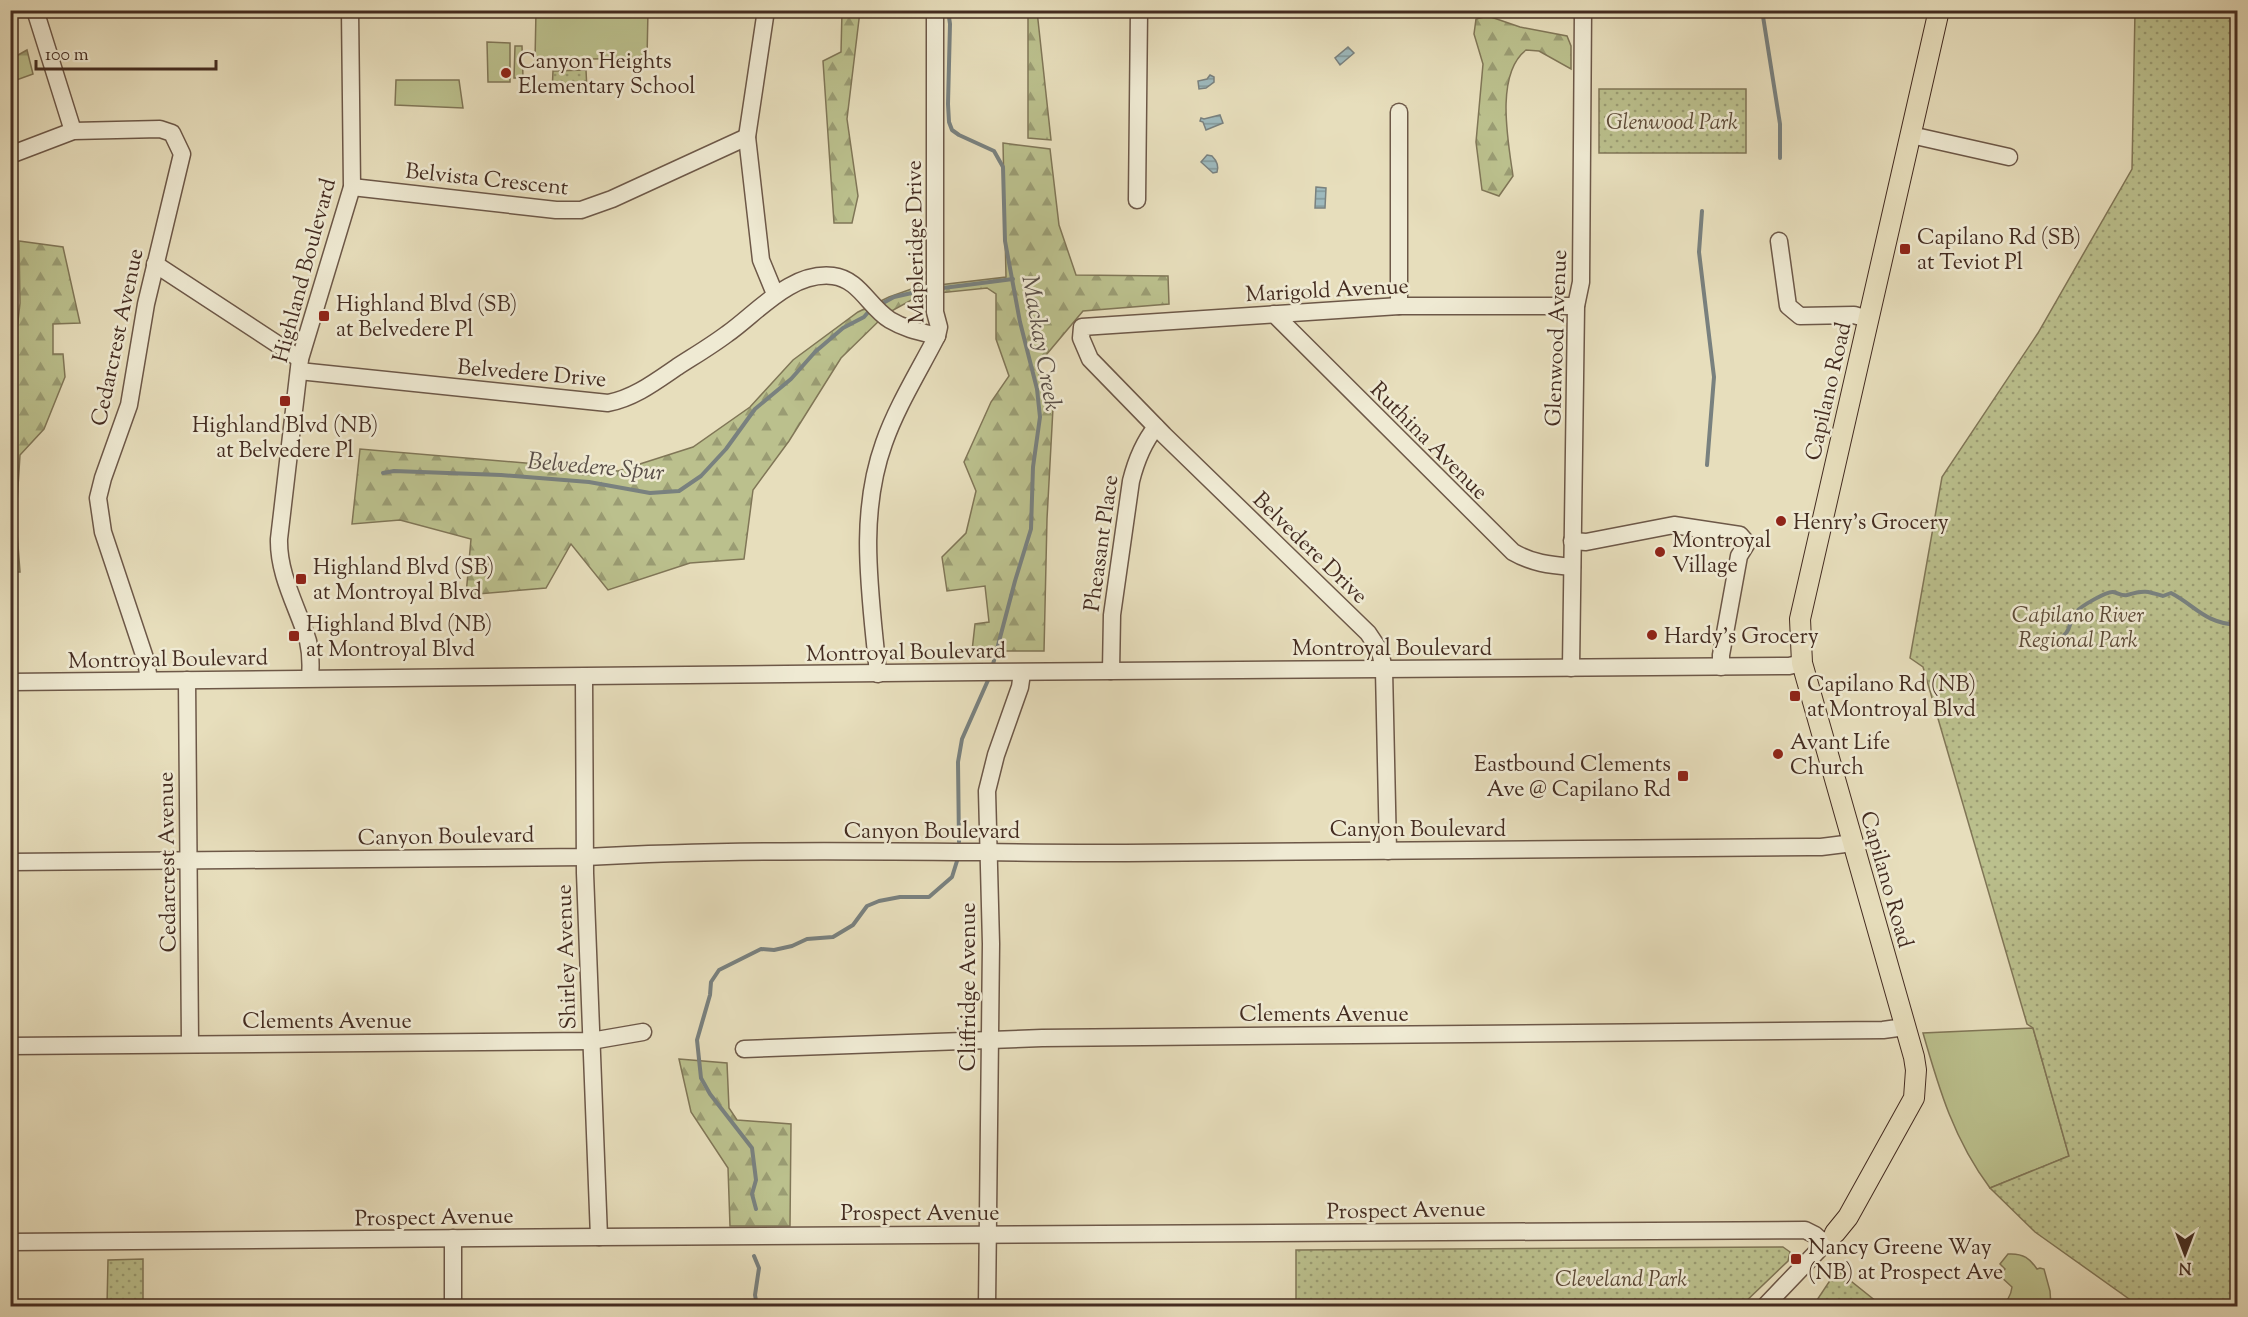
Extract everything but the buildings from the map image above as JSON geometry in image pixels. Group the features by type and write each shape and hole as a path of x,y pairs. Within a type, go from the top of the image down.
{"main road":[{"name":"Capilano Road","path":"1830,1239 1848,1217 1914,1098 1916,1070 1802,663 1800,619 1939,10"}],"street":[{"path":"10,155 73,132 35,10"},
{"name":"Highland Boulevard","path":"310,678 311,659 308,643 285,578 279,547 299,365 352,187 350,10"},
{"path":"766,10 747,137 761,260 775,294"},
{"name":"Mapleridge Drive","path":"878,674 867,551 876,472 884,442 937,336 939,327 935,312 934,10"},
{"path":"1137,200 1139,10"},
{"name":"Glenwood Avenue","path":"1571,668 1576,306 1581,282 1583,10"},
{"path":"1399,112 1399,306"},
{"name":"Cedarcrest Avenue","path":"73,132 160,129 172,133 182,154 146,304 129,405 102,478 98,498 103,532 146,661 149,680"},
{"path":"1911,135 2009,157"},
{"name":"Belvista Crescent","path":"352,187 556,210 581,210 612,199 747,137"},
{"path":"1779,241 1788,306 1800,316 1854,315 1868,318"},
{"name":"Belvedere Drive","path":"155,264 299,365 609,404 621,401 642,390 728,333 775,294 815,277 843,278 860,290 888,319 911,330 937,336"},
{"name":"Marigold Avenue","path":"1082,327 1399,306 1576,306"},
{"name":"Ruthina Avenue","path":"1274,314 1513,552 1543,565 1572,567"},
{"name":"Belvedere Drive","path":"1082,327 1081,338 1090,359 1156,427 1368,633 1380,651 1384,670 1388,851"},
{"name":"Pheasant Place","path":"1111,671 1112,615 1129,492 1135,464 1156,427"},
{"path":"1572,542 1586,542 1674,525 1740,535 1747,543 1739,556 1721,655 1721,667"},
{"name":"Montroyal Boulevard","path":"10,682 1721,667 1789,666 1802,663"},
{"name":"Cliffridge Avenue","path":"987,1306 991,944 987,791 996,755 1020,687 1022,673"},
{"name":"Shirley Avenue","path":"584,677 586,857 599,1237"},
{"name":"Cedarcrest Avenue","path":"187,680 190,1043"},
{"name":"Canyon Boulevard","path":"10,862 586,857 667,853 1821,847 1853,843"},
{"name":"Clements Avenue","path":"744,1049 990,1039 1883,1030 1905,1027"},
{"name":"Clements Avenue","path":"10,1046 591,1041 643,1032"},
{"name":"Prospect Avenue","path":"10,1242 1805,1230 1830,1239"},
{"path":"453,1238 453,1306"},
{"path":"1765,1306 1830,1239"}],"green space":[{"path":"536,11 648,11 647,58 535,60"},
{"path":"842,11 860,11 847,119 858,196 852,223 834,223 823,61 841,52"},
{"path":"1028,11 1037,11 1051,140 1028,138"},
{"name":"Capilano River Regional Park","path":"2135,11 2237,11 2237,1306 2139,1306 2035,1232 1990,1188 2069,1156 2033,1028 2027,1024 1923,667 1910,658 1942,477 2038,333 2132,169"},
{"path":"1488,16 1520,27 1567,36 1571,46 1571,69 1539,51 1526,50 1516,61 1510,75 1506,109 1513,176 1499,196 1482,190 1476,142 1483,64 1474,34 1476,19"},
{"path":"487,42 510,43 510,82 488,82"},
{"path":"515,46 522,46 523,78 514,78"},
{"path":"27,50 33,74 11,82 11,59"},
{"path":"586,70 587,90 552,93 553,71"},
{"path":"396,80 459,80 463,108 395,105"},
{"name":"Glenwood Park","path":"1599,89 1746,89 1746,153 1599,153"},
{"path":"1003,143 1050,149 1059,225 1076,275 1168,276 1169,304 1083,311 1036,367 1053,408 1047,519 1044,651 972,651 975,624 989,622 985,586 947,591 942,557 966,533 976,491 964,462 991,402 1009,376 996,339 996,294 987,288 939,293 939,285 1006,277"},
{"path":"19,241 63,247 80,323 53,324 53,354 63,354 65,377 44,429 20,455 16,519 20,572 11,572 10,411 20,303"},
{"path":"927,286 927,296 915,298 886,314 841,358 789,441 753,490 744,559 690,563 608,590 571,544 546,588 466,595 471,539 400,520 352,524 360,449 618,471 693,447 750,407 793,360 858,312 889,297 917,287"},
{"path":"2033,1028 2069,1156 1990,1188 1977,1170 1957,1133 1923,1033"},
{"path":"679,1059 727,1063 729,1108 737,1120 791,1124 790,1226 730,1226 728,1168 691,1112"},
{"name":"Cleveland Park","path":"1783,1247 1790,1252 1788,1261 1741,1306 1296,1306 1296,1250"},
{"path":"2008,1254 2022,1256 2037,1269 2044,1269 2050,1291 2051,1306 2000,1306 2005,1303 2012,1287 1999,1275 2005,1269 2000,1264"},
{"path":"143,1259 143,1306 107,1306 108,1260"},
{"path":"1837,1270 1882,1306 1813,1306"}],"water":[{"path":"1348,47 1354,53 1340,65 1335,58"},
{"path":"1210,75 1214,77 1214,82 1206,88 1199,89 1198,81 1207,79"},
{"path":"1220,115 1223,123 1206,130 1203,122 1200,121 1201,118"},
{"path":"1207,155 1212,156 1216,161 1217,172 1213,173 1201,162"},
{"path":"1316,187 1326,188 1325,208 1315,208"}],"waterway":[{"name":"Mackay Creek","path":"948,10 950,24 949,122 952,130 959,135 994,151 1003,167 1005,241 1020,322 1037,389 1040,417 1033,467 1031,529 992,668"},
{"path":"1762,10 1780,124 1780,158"},
{"path":"1702,211 1699,252 1714,377 1707,465"},
{"name":"Belvedere Spur","path":"943,288 1013,279"},
{"name":"Belvedere Spur","path":"883,303 894,297 925,290"},
{"name":"Belvedere Spur","path":"383,473 394,471 501,475 589,482 650,493 679,491 701,476 726,449 755,409 791,379 815,352 843,328 864,317 870,310"},
{"path":"2054,641 2068,631 2073,616 2079,609 2110,592 2122,595 2145,592 2163,596 2171,593 2208,617 2226,624 2238,625"},
{"name":"Mackay Creek","path":"959,842 958,762 962,739 989,678"},
{"name":"Mackay Creek","path":"756,1209 752,1194 756,1180 752,1148 710,1094 701,1078 697,1040 710,995 711,982 719,970 761,949 774,950 792,946 807,939 833,937 853,925 867,906 879,901 900,897 929,897 952,877 957,861"},
{"name":"Mackay Creek","path":"754,1256 759,1268 755,1295 757,1306"}],"place":[{"name":"Canyon Heights Elementary School","path":"506,73"},
{"name":"Capilano Rd (SB) at Teviot Pl","path":"1905,249"},
{"name":"Highland Blvd (SB) at Belvedere Pl","path":"324,316"},
{"name":"Highland Blvd (NB) at Belvedere Pl","path":"285,401"},
{"name":"Henry's Grocery","path":"1781,521"},
{"name":"Montroyal Village","path":"1660,552"},
{"name":"Highland Blvd (SB) at Montroyal Blvd","path":"301,579"},
{"name":"Hardy's Grocery","path":"1652,635"},
{"name":"Highland Blvd (NB) at Montroyal Blvd","path":"294,636"},
{"name":"Capilano Rd (NB) at Montroyal Blvd","path":"1795,696"},
{"name":"Avant Life Church","path":"1778,754"},
{"name":"Eastbound Clements Ave @ Capilano Rd","path":"1683,776"},
{"name":"Nancy Greene Way (NB) at Prospect Ave","path":"1796,1259"}]}
